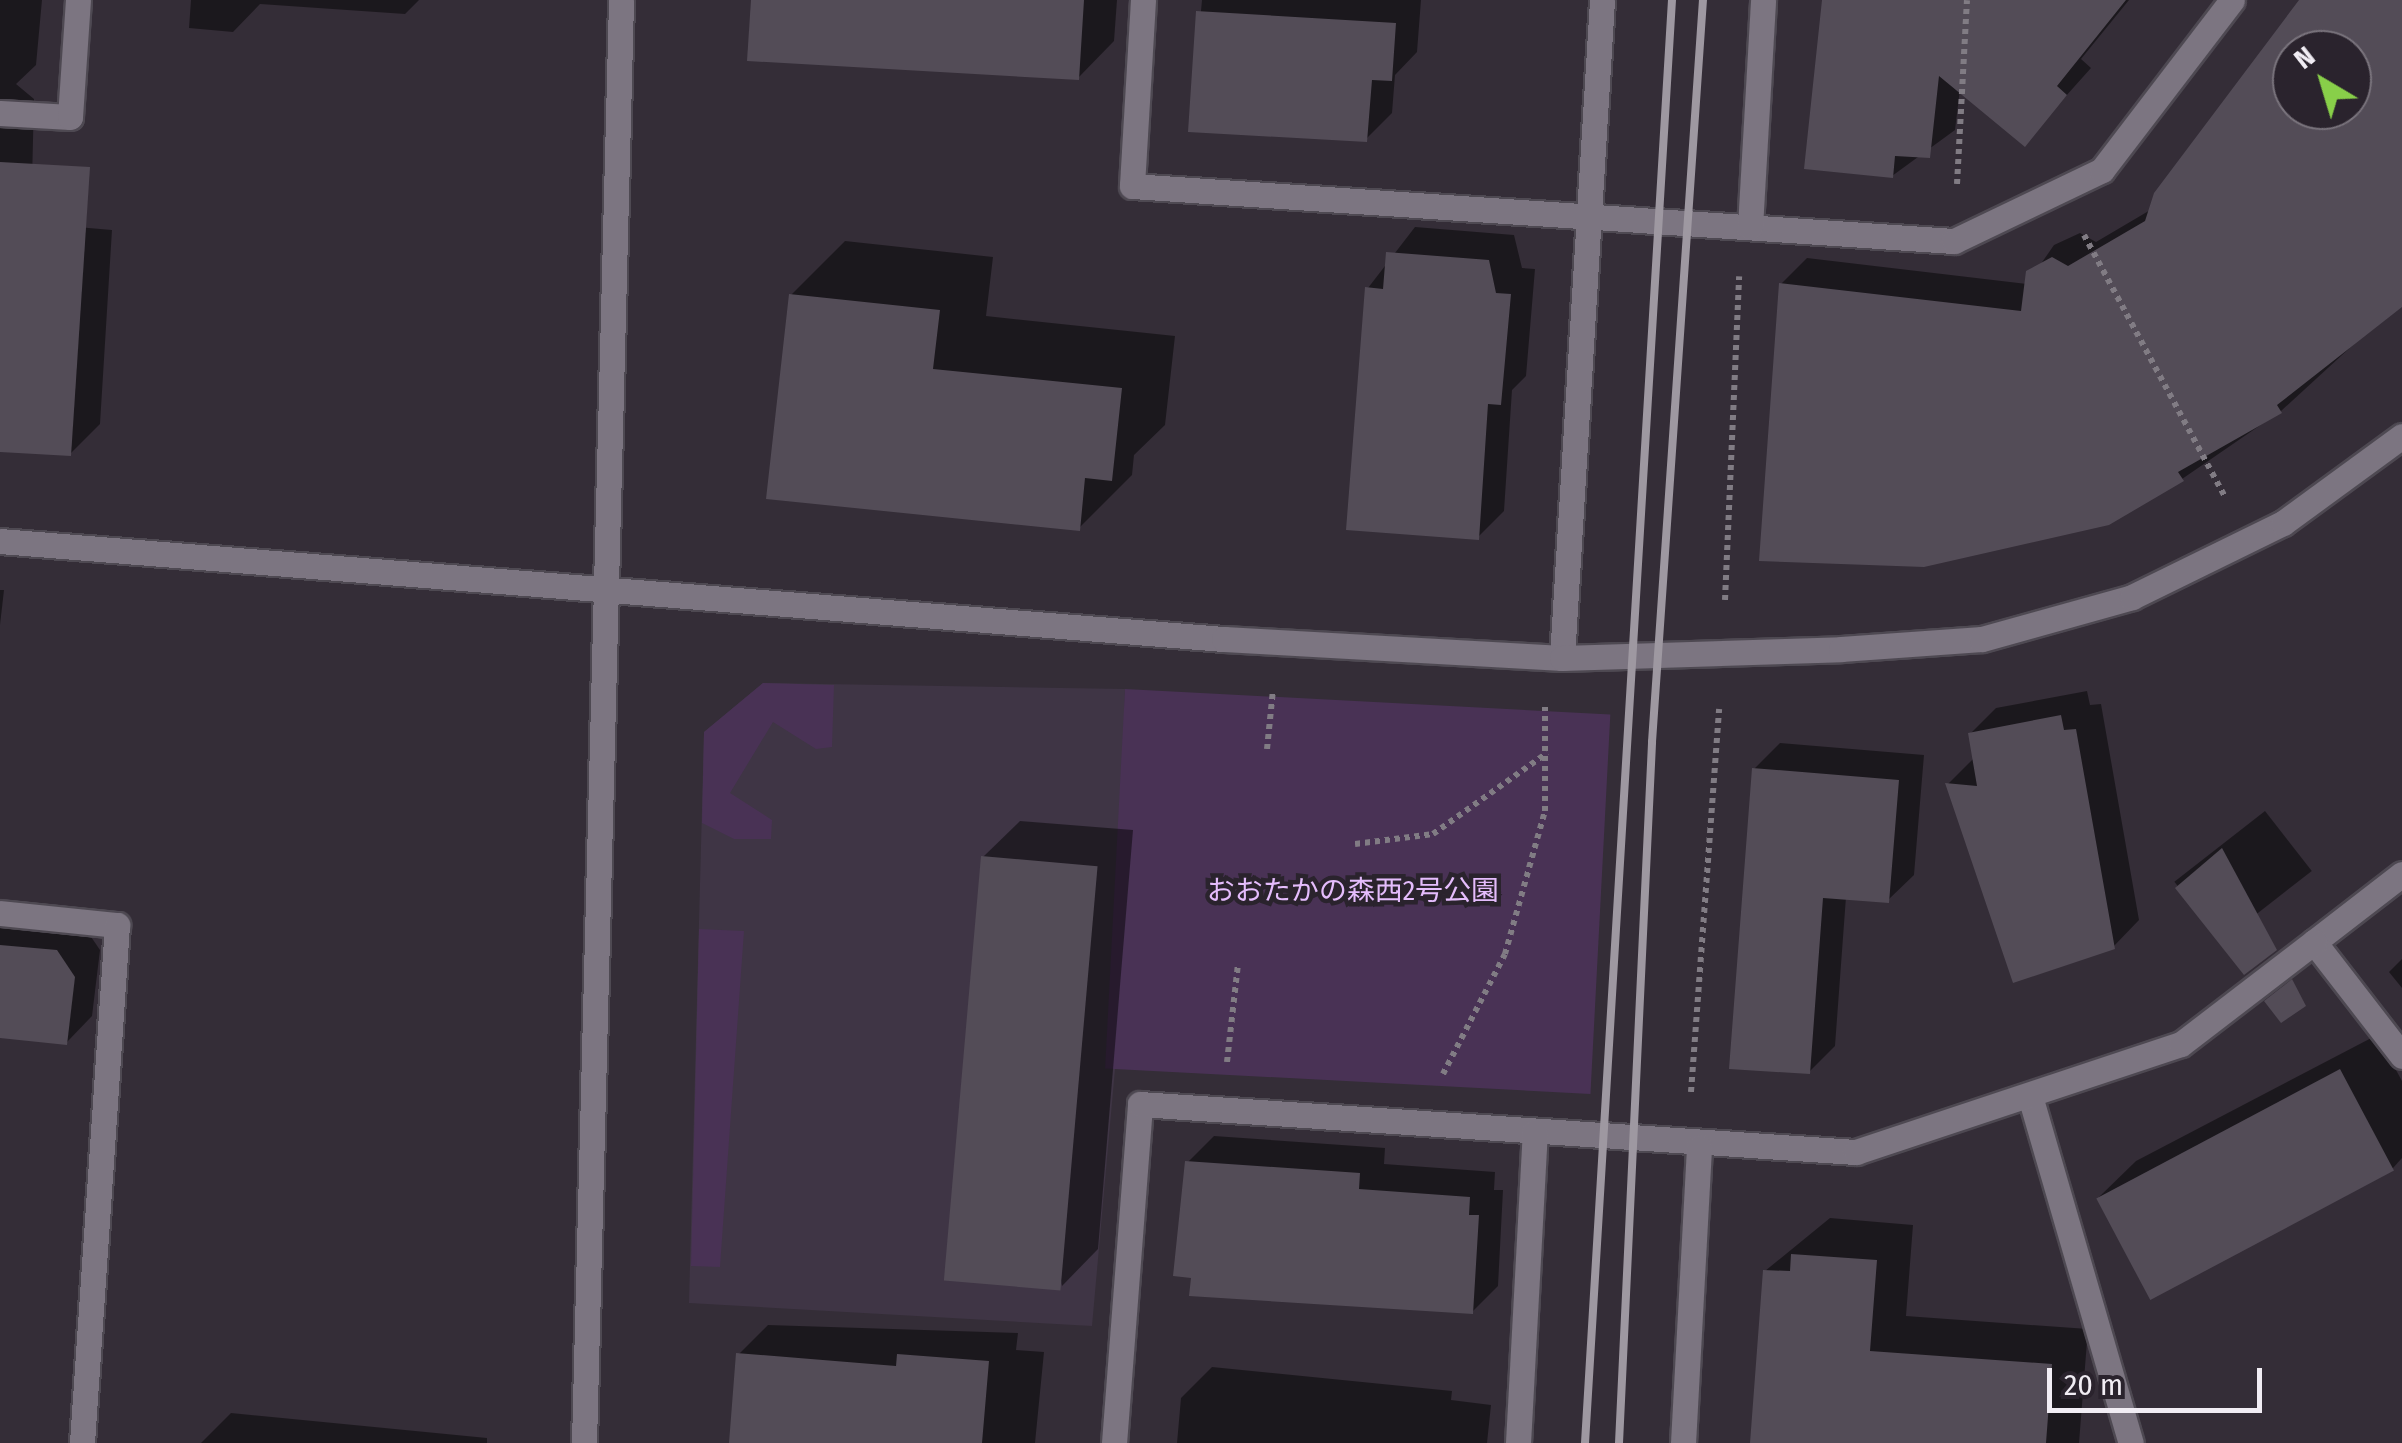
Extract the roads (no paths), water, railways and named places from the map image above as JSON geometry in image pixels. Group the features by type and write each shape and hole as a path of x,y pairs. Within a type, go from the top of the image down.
{"street":[{"path":"0,113 70,116 78,0"},
{"path":"584,1443 621,0"},
{"path":"1143,0 1132,186 1954,241 2102,170 2232,0"},
{"path":"1562,658 1602,0"},
{"path":"1750,227 1763,0"},
{"path":"0,541 604,593 1562,658 1982,638 2064,618 2229,554 2402,436"},
{"path":"1114,1443 1140,1104 1535,1131 1699,1147 1856,1152 2181,1044 2402,874"},
{"path":"0,914 116,925 82,1443"},
{"path":"2314,942 2402,1056"},
{"path":"2030,1096 2131,1443"},
{"path":"1518,1443 1535,1131"},
{"path":"1683,1443 1699,1147"}],"railway":[{"path":"1585,1443 1672,0"},
{"path":"1619,1443 1652,742 1703,0"}],"park label":[{"name":"おおたかの森西2号公園","path":"1353,891"}]}
